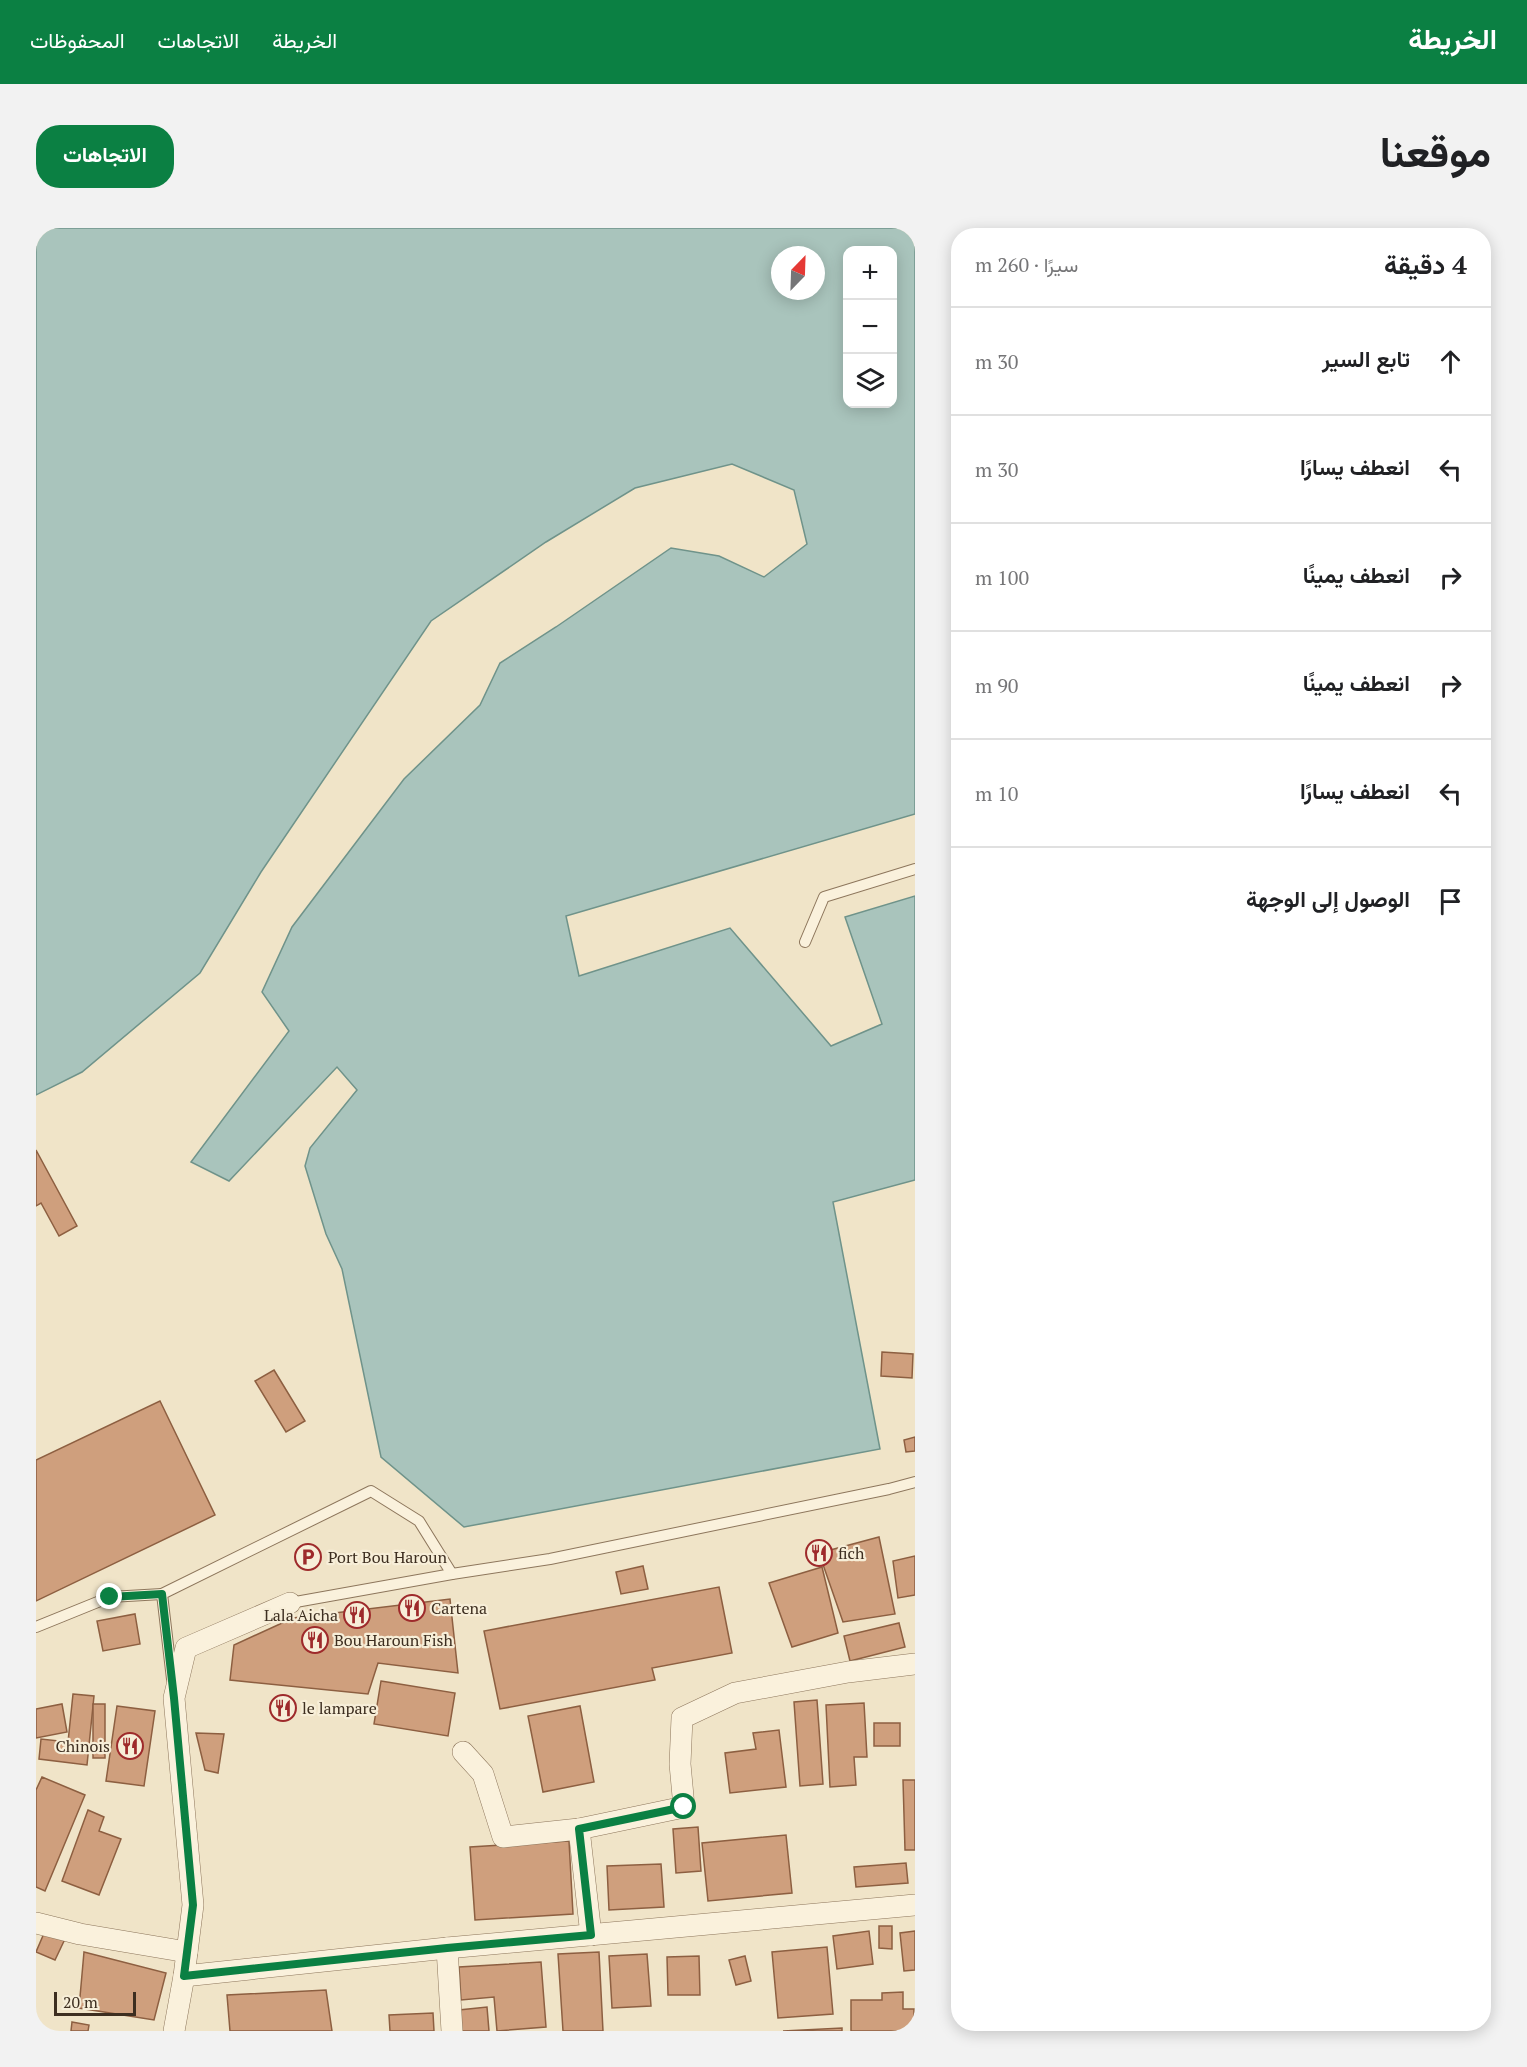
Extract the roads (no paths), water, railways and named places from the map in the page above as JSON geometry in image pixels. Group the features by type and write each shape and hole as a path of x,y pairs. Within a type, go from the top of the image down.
{"street":[{"path":"174,2031 193,1905 174,1698 186,1648 290,1603"},
{"path":"463,1752 483,1774 503,1837 579,1829 684,1807 680,1764 682,1718 735,1693 848,1672 915,1664"},
{"path":"579,1829 591,1935"},
{"path":"184,1976 447,1948 915,1905"},
{"path":"36,1923 80,1934 187,1952"},
{"path":"447,1948 452,2031"}],"lane":[{"path":"805,942 824,897 915,869"},
{"path":"290,1603 550,1559 915,1482"},
{"path":"36,1627 110,1597 162,1594 371,1491 419,1521 452,1574"},
{"path":"162,1594 174,1698"}],"water":[{"path":"36,228 915,228 915,814 566,916 579,976 730,928 831,1046 882,1024 845,917 915,896 915,1180 833,1202 880,1449 464,1527 381,1457 342,1269 326,1234 305,1166 310,1148 357,1090 337,1067 229,1181 191,1162 289,1031 262,992 292,927 404,779 480,705 500,663 671,548 719,556 764,577 807,544 794,490 732,464 635,488 546,542 431,621 261,872 200,973 82,1072 36,1095"}],"place":[{"name":"fich","path":"819,1553"},
{"name":"Port Bou Haroun","path":"308,1557"},
{"name":"Cartena","path":"412,1608"},
{"name":"Lala Aicha","path":"357,1615"},
{"name":"Bou Haroun Fish","path":"315,1640"},
{"name":"le lampare","path":"283,1708"},
{"name":"Chinois","path":"130,1746"}]}
